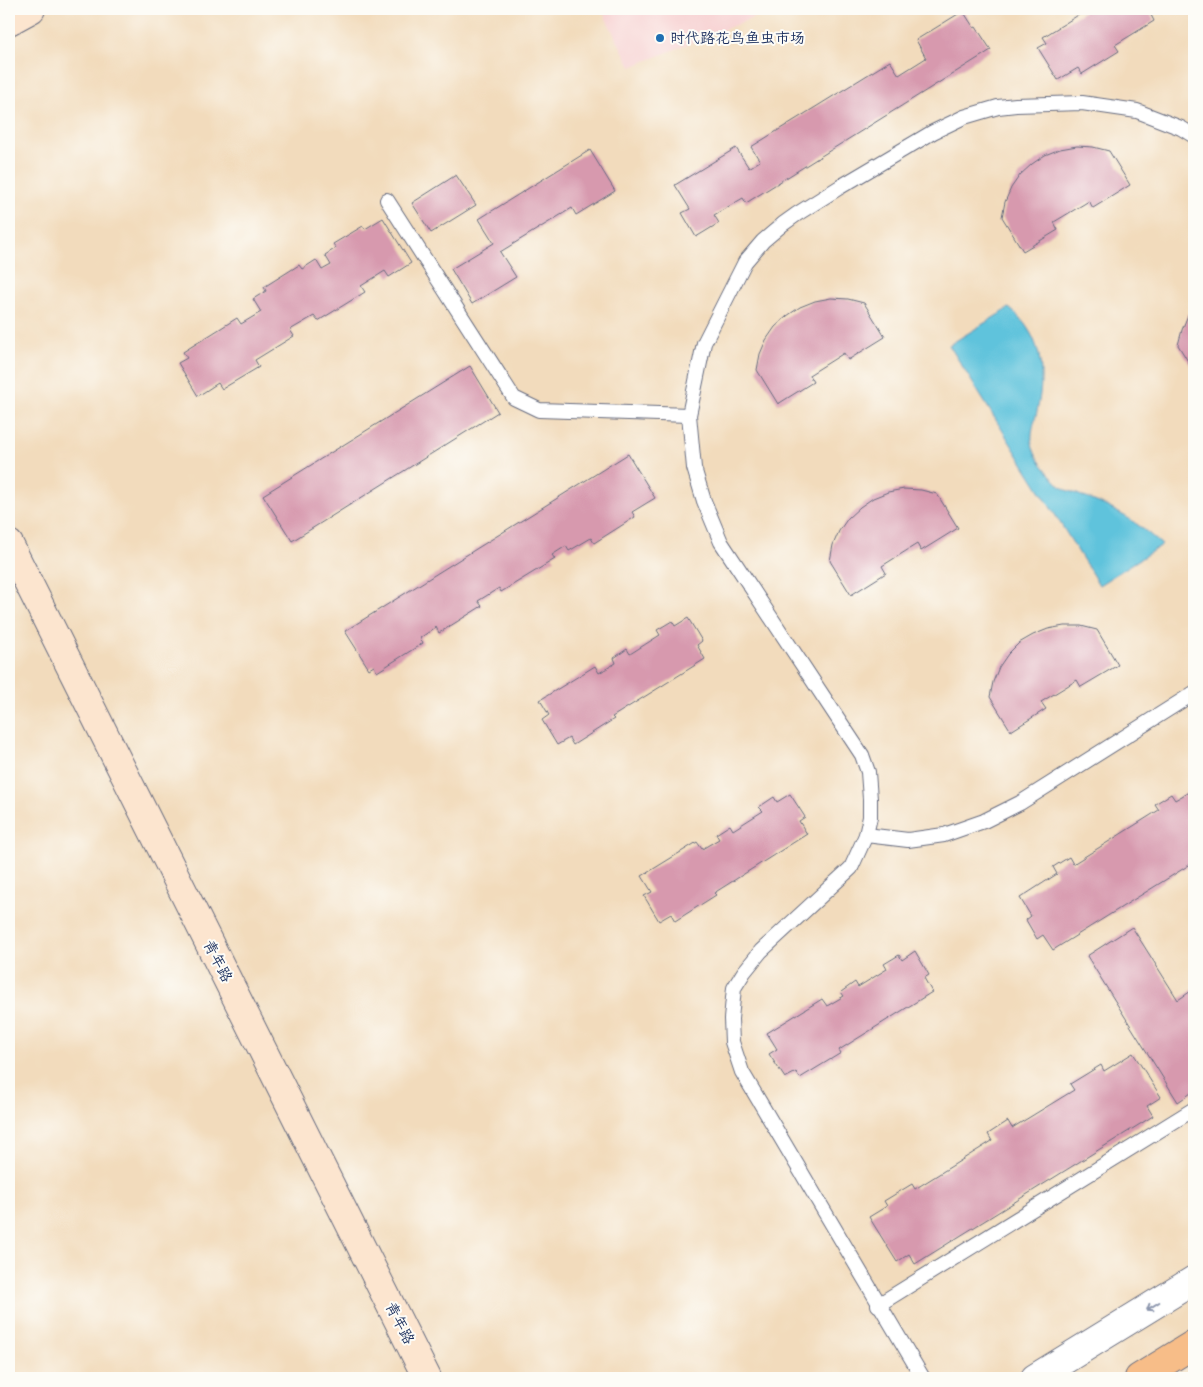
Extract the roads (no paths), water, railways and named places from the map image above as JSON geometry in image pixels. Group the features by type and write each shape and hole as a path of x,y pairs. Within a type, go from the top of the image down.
{"main road":[{"path":"1139,1378 1194,1344"}],"street":[{"path":"9,21 31,9"},
{"name":"青年路","path":"9,544 427,1378"},
{"path":"1035,1378 1194,1280"}],"lane":[{"path":"923,1378 878,1305 742,1072 732,1042 731,1019 734,988 761,951 851,868 866,835 870,817 870,799 868,772 862,755 722,542 704,501 694,468 689,415 704,343 745,262 783,224 840,187 932,132 964,117 998,107 1082,103 1138,111 1181,128 1194,136"},
{"path":"387,200 514,398 539,410 689,415"},
{"path":"866,835 908,840 944,835 984,821 1020,803 1194,694"},
{"path":"878,1305 1194,1109"}],"water":[{"path":"1009,308 1027,327 1038,350 1041,387 1032,430 1032,444 1038,459 1063,488 1125,516 1162,545 1099,585 949,345"}],"place":[{"name":"时代路花鸟鱼虫市场","path":"660,38"}]}
